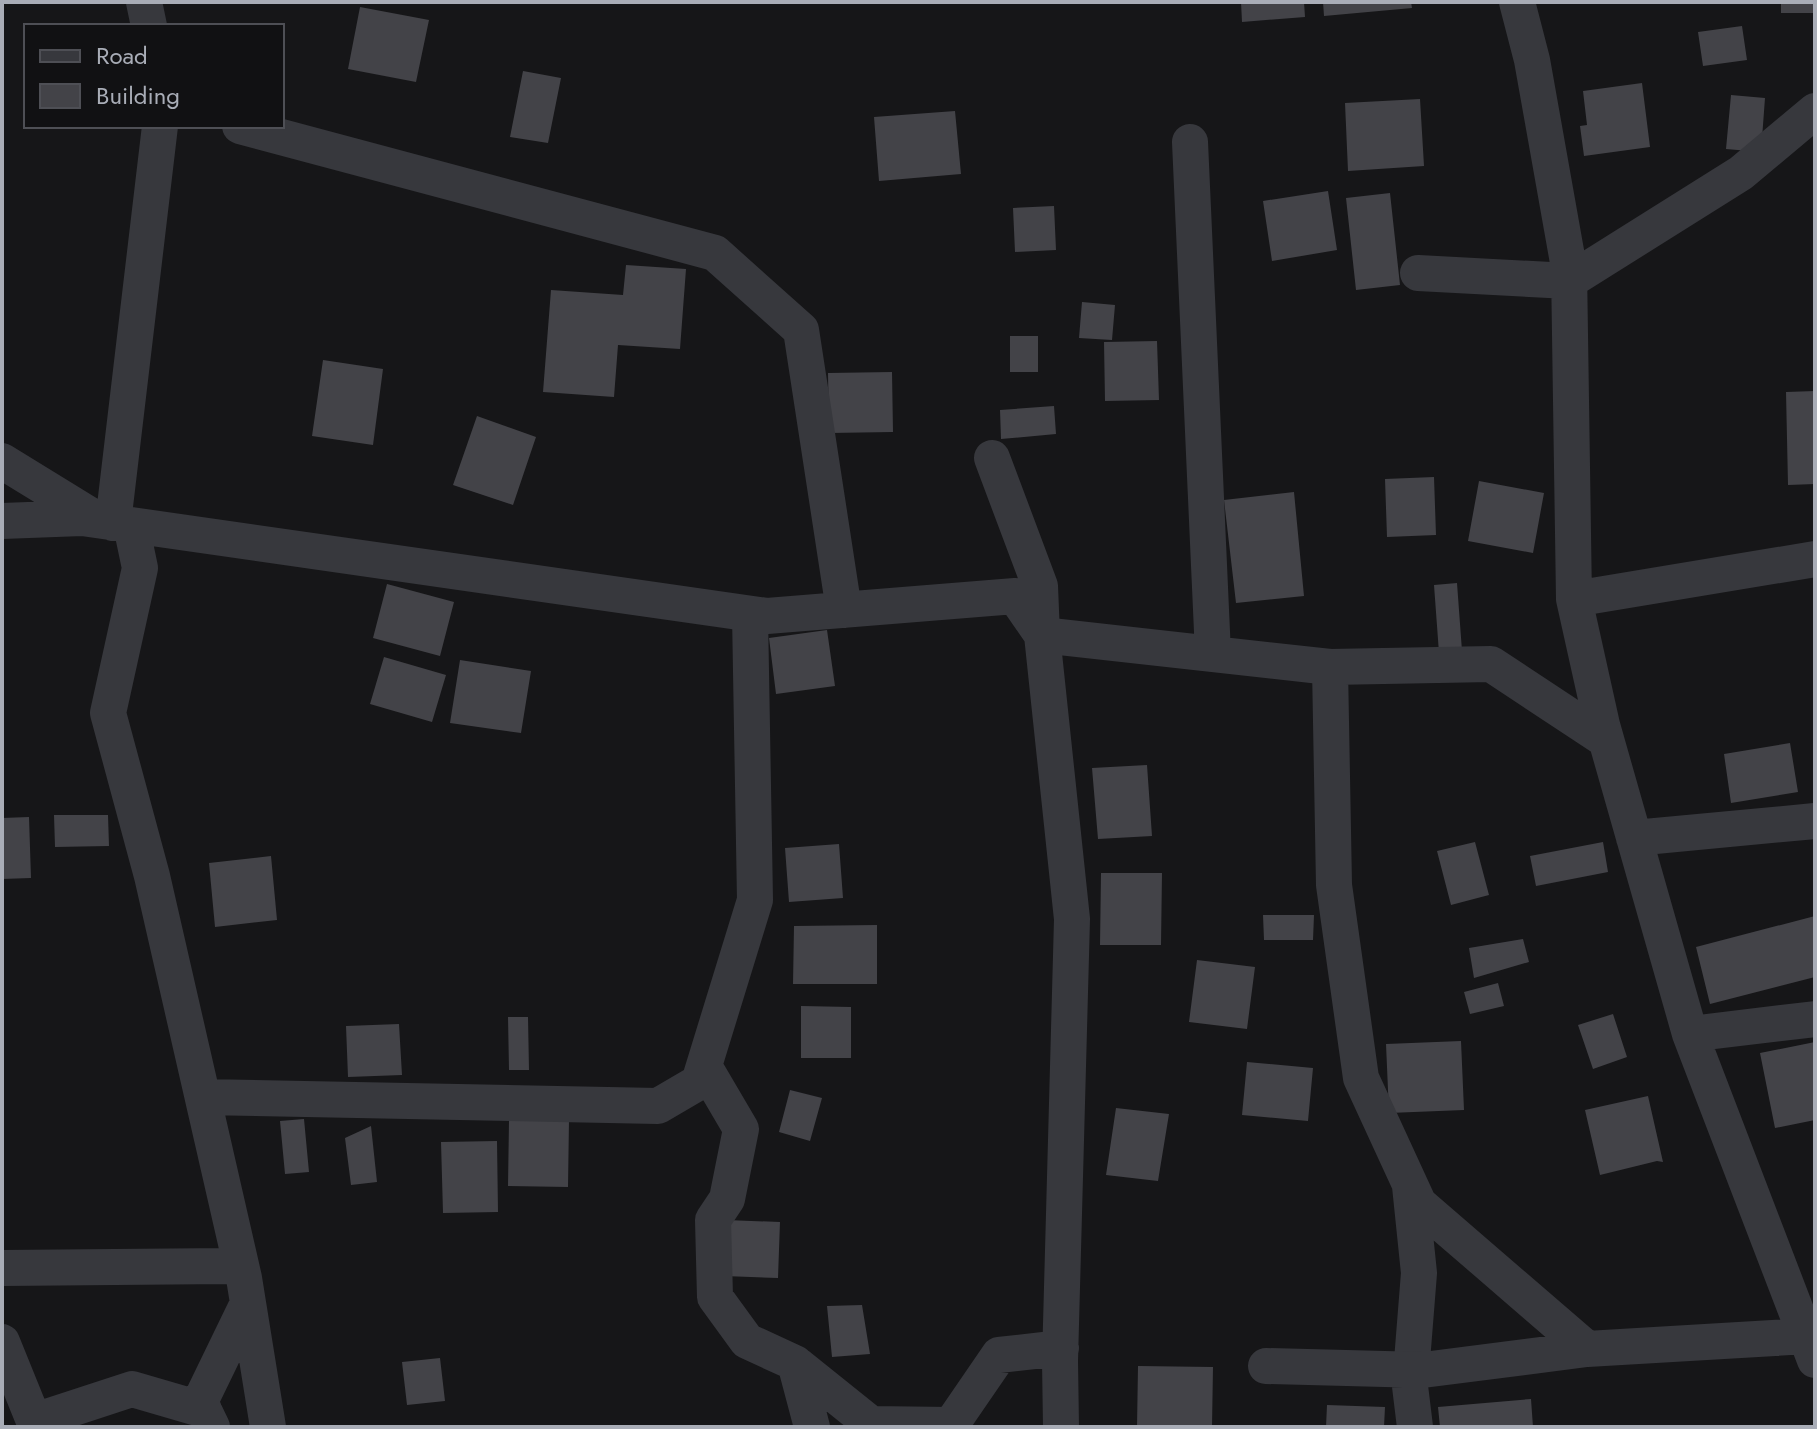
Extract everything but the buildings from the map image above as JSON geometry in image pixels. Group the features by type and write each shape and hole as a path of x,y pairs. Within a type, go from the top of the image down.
{"street":[{"path":"144,2 149,24"},
{"path":"1266,1366 1411,1370 1587,1349 1811,1348 1690,1034 1606,740 1574,599 1569,268 1532,60 1517,2"},
{"path":"1418,273 1569,281 1741,173 1815,111"},
{"path":"115,523 160,128"},
{"path":"247,128 715,253 801,330 844,610"},
{"path":"1190,142 1213,654"},
{"path":"992,458 1040,586 1042,635 1072,919 1061,1427"},
{"path":"2,461 115,523 140,568 108,713 152,876 244,1278 268,1427"},
{"path":"4,522 82,518 767,616 1015,596 1042,635 1330,667 1491,664 1606,740"},
{"path":"1574,599 1815,559"},
{"path":"203,1097 658,1106 699,1082 755,900 750,614"},
{"path":"1330,667 1334,885 1361,1078 1419,1204 1587,1349"},
{"path":"1634,838 1815,821"},
{"path":"1690,1034 1815,1019"},
{"path":"704,1066 741,1129 727,1199 713,1220 715,1297 747,1341 795,1363 871,1424 951,1425 999,1355 1061,1348"},
{"path":"1409,1183 1419,1273 1410,1386 1415,1427"},
{"path":"2,1268 228,1266"},
{"path":"208,1418 200,1402 248,1303"},
{"path":"2,1342 34,1421 132,1389 208,1418"},
{"path":"795,1363 812,1427"}]}
